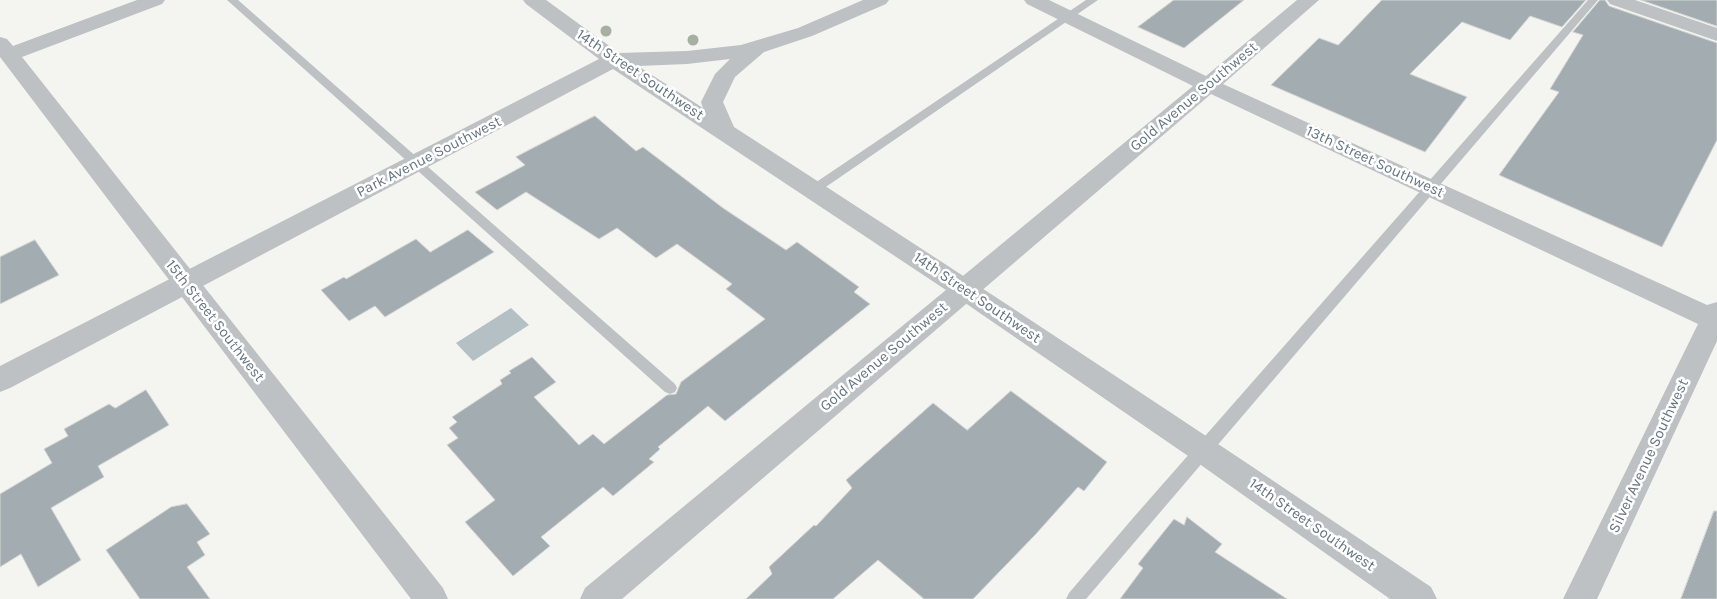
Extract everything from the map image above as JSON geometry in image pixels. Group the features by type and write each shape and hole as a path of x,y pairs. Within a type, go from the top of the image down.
{"street":[{"path":"7,60 156,0"},
{"name":"14th Street Southwest","path":"534,0 614,60 965,290 1202,449 1419,599"},
{"name":"Park Avenue Southwest","path":"0,380 614,60 694,57 757,47 826,25 879,0"},
{"name":"13th Street Southwest","path":"1034,0 1208,84 1716,318"},
{"name":"Gold Avenue Southwest","path":"597,599 1309,0"},
{"path":"1617,0 1717,35"},
{"path":"724,132 712,102 726,74 757,47"},
{"name":"15th Street Southwest","path":"7,60 186,283 430,599"},
{"name":"Silver Avenue Southwest","path":"1580,599 1716,318"}],"lane":[{"path":"232,0 670,388"},
{"path":"813,190 1093,0"},
{"path":"1075,599 1202,449 1432,188 1593,0"}],"shaded area":[{"path":"511,308 529,325 473,361 456,343"}],"building":[{"path":"1174,0 1244,0 1184,48 1138,27"},
{"path":"1382,0 1586,0 1562,27 1530,16 1510,40 1462,22 1410,74 1467,97 1425,152 1271,85 1319,38 1338,45"},
{"path":"1600,0 1605,0 1609,6 1717,43 1717,140 1662,247 1499,175 1559,92 1550,89 1583,35 1573,32"},
{"path":"1641,0 1717,0 1717,26"},
{"path":"595,116 636,151 643,147 723,208 786,250 797,242 859,287 854,292 870,304 725,421 708,406 658,447 660,449 649,459 654,462 613,496 603,487 541,537 550,546 513,576 465,522 495,500 447,445 458,438 449,428 457,422 452,417 502,384 500,380 511,373 509,371 532,357 556,382 534,397 579,445 593,434 604,444 667,395 676,394 681,382 765,319 726,289 732,284 677,244 656,258 617,228 599,239 526,192 497,210 475,192 525,165 516,157"},
{"path":"468,230 494,252 385,317 375,306 349,321 321,290 344,277 346,279 416,239 430,252"},
{"path":"35,240 59,275 0,304 0,257"},
{"path":"146,390 169,425 98,466 104,477 51,508 81,560 38,587 21,554 0,567 0,494 52,463 44,449 68,436 64,429 109,404 115,408"},
{"path":"1011,391 1107,462 1084,491 1078,487 973,599 924,599 878,560 833,599 746,599 772,574 769,567 814,525 816,526 852,488 846,480 933,403 967,430"},
{"path":"187,504 210,534 197,542 205,555 187,567 210,599 140,599 106,550 171,507"},
{"path":"1714,511 1717,511 1717,599 1681,599"},
{"path":"1187,517 1222,544 1215,552 1287,599 1120,599 1143,568 1138,564 1174,519 1184,525"}]}
